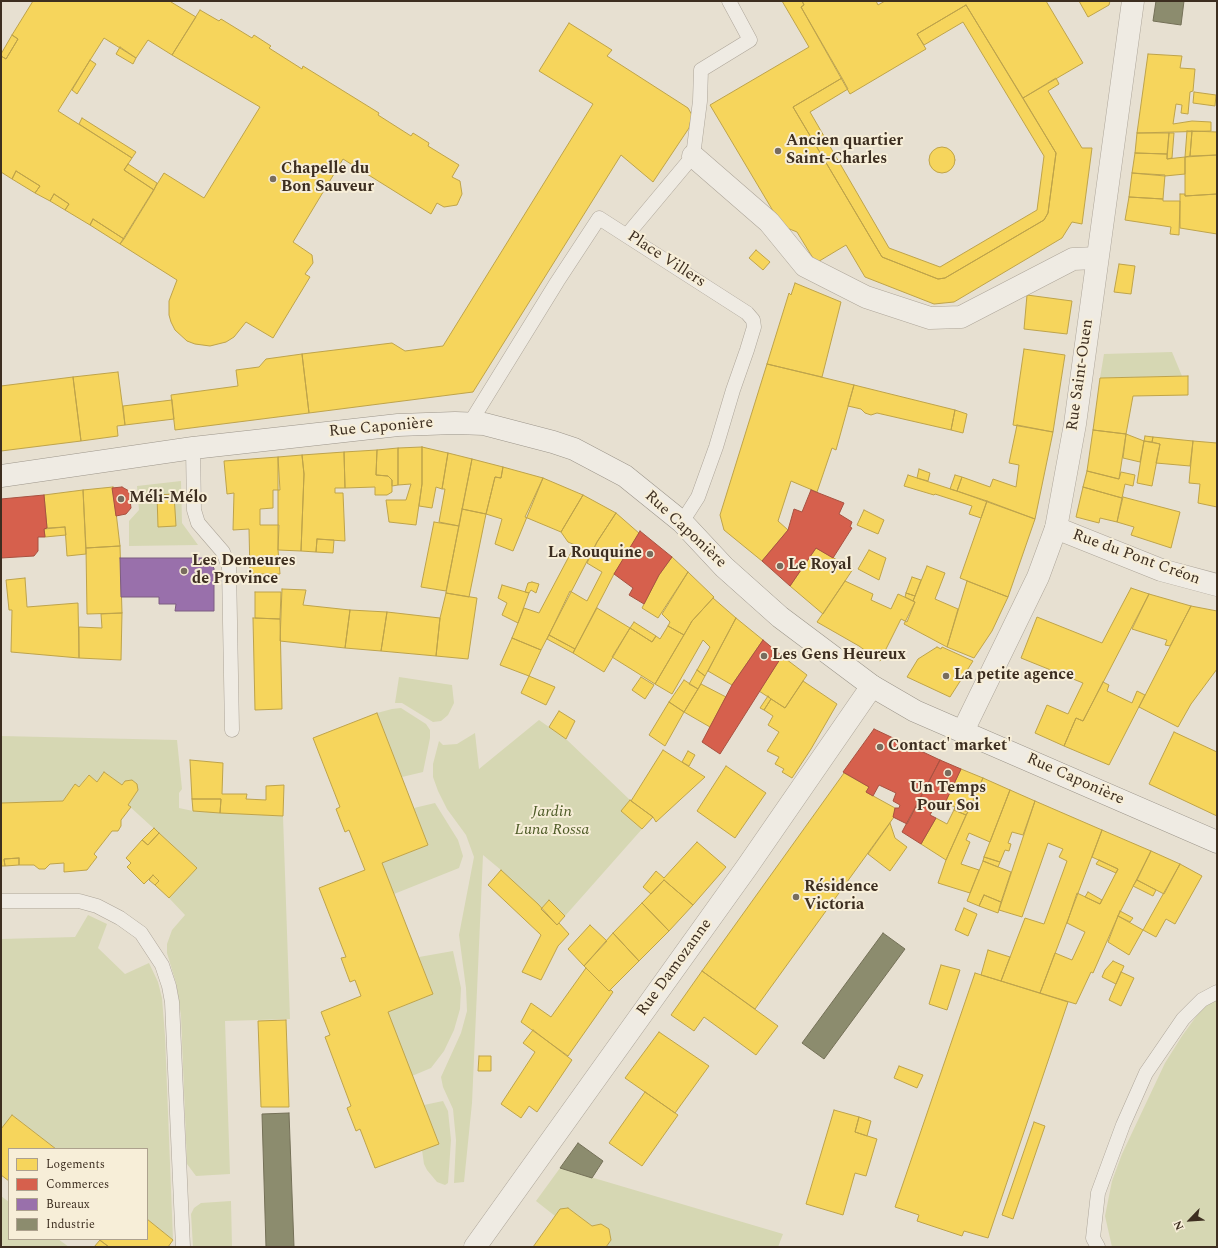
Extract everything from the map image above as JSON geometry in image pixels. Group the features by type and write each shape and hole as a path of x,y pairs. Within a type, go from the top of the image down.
{"street":[{"name":"Rue Saint-Ouen","path":"963,731 1038,576 1056,528 1075,424 1133,1"},
{"path":"693,156 769,222 805,266 866,297 930,318 961,317 1073,259 1097,258"},
{"name":"Rue Caponière","path":"1,476 193,448 398,425 470,423 484,424 526,434 574,449 625,476 682,522 724,567 780,616 872,686 915,711 1217,842"},
{"name":"Rue du Pont Créon","path":"1056,528 1161,570 1217,586"},
{"name":"Rue Damozanne","path":"475,1247 743,874 872,686"}],"lane":[{"path":"627,235 693,156 700,101 701,70 750,40 729,1"},
{"name":"Place Villers","path":"470,423 557,282 599,218 747,313 753,320 754,327 750,342 733,390 716,447 698,497 682,522"},
{"path":"193,448 194,510 198,523 223,552 229,567 232,730"},
{"path":"1,901 60,900 79,901 97,906 120,918 141,933 162,965 169,986 172,1002 183,1247"},
{"path":"1093,1244 1098,1193 1123,1125 1146,1073 1183,1019 1202,1000 1217,992"}],"green space":[{"path":"1172,352 1182,376 1100,378 1104,354"},
{"path":"181,481 182,523 198,545 129,546 129,521 139,510 137,486"},
{"path":"399,677 452,685 454,703 448,715 441,721 433,722 402,703 395,703"},
{"path":"401,708 426,724 430,730 430,738 423,772 402,777 377,713"},
{"name":"Jardin Luna Rossa","path":"539,720 566,739 630,800 622,811 642,829 565,916 549,900 541,909 501,870 483,855 472,1103 464,1182 454,1183 456,1140 453,1109 443,1087 441,1077 461,1033 467,1011 466,988 459,935 474,857 466,835 447,809 438,791 433,777 433,764 439,741 443,745 457,744 475,733 479,769"},
{"path":"1,736 177,740 182,789 179,793 179,808 193,811 283,816 290,1019 225,1021 230,1174 196,1176 187,1164 181,1016 176,983 167,953 167,944 172,930 185,915 169,898 197,868 128,805 138,790 137,784 132,780 125,781 122,785 104,772 97,782 88,775 79,787 75,785 63,801 1,803"},
{"path":"435,803 458,840 463,856 459,868 394,894 382,863 428,845 414,808"},
{"path":"88,915 107,924 98,948 125,974 149,963 158,982 162,998 165,1036 173,1240 148,1220 148,1148 55,1148 12,1115 1,1129 1,939 75,937"},
{"path":"453,951 461,988 460,1009 454,1030 444,1051 431,1068 412,1076 388,1012 433,994 419,957"},
{"path":"1217,999 1217,1247 1112,1247 1105,1216 1112,1181 1122,1154 1165,1063 1203,1007"},
{"path":"443,1101 448,1111 451,1140 448,1183 445,1185 437,1182 427,1170 424,1164 422,1150 439,1143 424,1105"},
{"path":"560,1168 783,1234 778,1247 606,1247 611,1240 609,1229 601,1224 592,1226 568,1208 560,1210 555,1216 536,1201"},
{"path":"1,1196 8,1201 8,1240 59,1240 69,1247 5,1247 1,1244"},
{"path":"231,1201 232,1247 193,1247 191,1214 194,1208 201,1203"}],"building: Logements":[{"path":"33,1 172,1 171,2 196,17 172,55 148,40 136,58 104,38 58,111 132,158 124,170 154,190 124,239 93,219 90,225 65,210 69,204 54,194 50,201 35,193 40,186 16,171 12,179 1,172 1,56 6,59 18,39 12,35"},
{"name":"Ancien quartier Saint-Charles","path":"782,1 802,1 804,5 801,7 842,78 793,107 882,257 938,279 945,278 1044,220 1048,213 1056,153 1023,98 1056,78 1059,84 1048,91 1082,148 1092,148 1082,224 1072,222 1062,238 954,302 934,304 865,277 846,245 816,263 797,232 782,226 710,105 809,47"},
{"path":"802,1 876,1 878,5 885,1 1046,1 1083,63 1023,98 966,5 917,34 926,49 850,94 801,7 804,5"},
{"path":"1079,1 1110,1 1109,5 1088,17"},
{"path":"966,5 1056,153 1048,213 1044,220 945,278 938,279 882,257 793,107 842,78 848,89 810,112 889,248 940,267 1037,210 1044,156 963,22 924,45 917,34"},
{"name":"Chapelle du Bon Sauveur","path":"200,10 219,21 221,19 252,38 254,35 271,46 269,48 302,69 303,66 379,113 378,115 411,136 413,133 429,143 428,146 459,165 452,177 460,181 462,194 457,205 444,207 437,203 431,214 343,159 293,242 312,255 313,263 305,274 310,277 273,338 246,322 234,337 226,342 210,346 195,344 187,341 175,330 171,322 169,315 169,301 177,280 120,244 164,173 204,198 260,107 172,55"},
{"path":"569,23 612,50 607,56 688,108 692,115 689,128 653,182 621,155 473,392 309,413 302,354 392,343 405,351 443,346 593,104 539,71"},
{"path":"12,35 18,39 6,59 1,56 1,54"},
{"path":"120,47 136,58 133,64 116,54"},
{"path":"1148,54 1182,56 1180,68 1195,69 1193,91 1190,92 1188,114 1181,113 1182,105 1176,104 1173,124 1192,121 1211,122 1211,131 1137,133"},
{"path":"90,60 96,64 77,94 72,90"},
{"path":"1194,92 1216,95 1215,106 1193,103"},
{"path":"82,118 136,152 132,158 79,124"},
{"path":"1187,131 1192,131 1190,156 1185,157"},
{"path":"1192,131 1217,132 1217,155 1190,156"},
{"path":"1137,133 1169,133 1167,154 1135,153"},
{"path":"1169,133 1174,133 1172,158 1167,159"},
{"path":"942,147 951,151 955,160 951,169 942,173 933,169 929,160 933,151"},
{"path":"1135,153 1167,154 1167,159 1185,157 1185,174 1165,176 1132,173"},
{"path":"1217,155 1217,194 1185,196 1185,157"},
{"path":"128,164 157,183 154,190 124,170"},
{"path":"16,171 40,186 35,193 12,179"},
{"path":"1132,173 1165,175 1163,199 1129,197"},
{"path":"54,194 69,204 65,210 50,201"},
{"path":"1180,194 1185,194 1185,196 1217,194 1217,234 1180,228"},
{"path":"1129,197 1163,199 1163,201 1180,201 1179,235 1170,234 1171,227 1125,220"},
{"path":"93,219 124,239 120,244 90,225"},
{"path":"756,250 770,262 763,270 749,258"},
{"path":"1119,264 1135,266 1131,294 1114,292"},
{"path":"795,283 841,302 822,377 767,364 789,293 791,295"},
{"path":"1027,295 1072,301 1067,334 1024,329"},
{"path":"1024,349 1065,355 1053,432 1013,425"},
{"path":"302,354 309,413 175,430 171,395 238,386 236,370 259,367 266,359"},
{"path":"767,364 854,385 836,450 832,448 817,492 791,481 778,521 788,530 762,561 724,530 720,515"},
{"path":"118,372 125,425 117,426 118,436 81,441 73,377"},
{"path":"1188,376 1188,395 1133,396 1126,434 1093,430 1100,378"},
{"path":"73,377 81,441 1,451 1,386"},
{"path":"854,385 955,410 951,430 877,413 871,415 865,413 861,409 848,406"},
{"path":"172,400 174,419 125,425 123,406"},
{"path":"955,410 967,414 963,433 951,430"},
{"path":"1017,425 1053,432 1035,519 957,491 962,477 990,487 993,479 1016,487 1019,465 1009,463"},
{"path":"1093,430 1126,434 1119,479 1087,471"},
{"path":"1126,434 1144,441 1140,462 1123,458"},
{"path":"1145,436 1153,437 1152,442 1144,441"},
{"path":"1153,437 1193,441 1190,466 1156,463 1160,444 1152,442"},
{"path":"1144,441 1160,444 1152,486 1137,483"},
{"path":"1193,441 1217,443 1217,507 1198,503 1200,484 1189,483"},
{"path":"422,447 422,484 416,525 389,522 386,500 406,500 411,484 398,485 398,448"},
{"path":"422,447 448,453 442,489 436,487 432,508 419,506 422,484"},
{"path":"398,448 398,485 392,486 392,480 388,476 376,475 377,450"},
{"path":"377,450 376,475 388,476 392,480 392,492 387,495 375,495 375,487 345,488 344,452"},
{"path":"344,452 345,488 335,488 335,493 343,493 345,541 317,539 316,552 301,551 304,474 302,455"},
{"path":"448,453 472,459 459,526 439,522 445,489 442,489"},
{"path":"302,455 304,474 301,551 278,550 278,457"},
{"path":"278,457 280,490 273,490 273,508 260,509 260,525 279,525 278,550 280,574 250,574 249,529 233,530 234,493 227,494 224,461"},
{"path":"472,459 503,467 501,478 495,477 486,514 462,509"},
{"path":"503,467 543,478 513,551 495,544 502,519 486,514 495,477 501,478"},
{"path":"919,469 930,473 928,481 917,478"},
{"path":"1087,471 1119,479 1121,472 1135,475 1133,486 1125,484 1122,498 1083,487"},
{"path":"908,475 987,501 981,518 969,514 972,506 904,486"},
{"path":"955,475 962,477 957,491 950,489"},
{"path":"543,478 583,495 561,532 525,517"},
{"path":"113,487 120,546 86,548 83,490"},
{"path":"1083,487 1122,498 1117,522 1100,518 1099,523 1076,517"},
{"path":"83,490 86,554 67,556 65,527 47,528 44,495"},
{"path":"174,494 176,526 158,527 157,495"},
{"path":"583,495 616,513 597,542 541,650 512,638 524,608 539,613 575,545 568,542 561,532"},
{"path":"1123,497 1180,512 1171,548 1131,535 1134,527 1117,522"},
{"path":"987,501 1035,519 1008,597 960,578"},
{"path":"462,509 486,514 469,597 446,593"},
{"path":"864,510 884,520 878,534 857,525"},
{"path":"616,513 640,534 614,574 575,649 549,635 570,591 587,601 602,572 587,563 597,542"},
{"path":"434,522 459,526 446,591 421,587"},
{"path":"65,527 66,535 45,537 44,529"},
{"path":"317,539 334,540 333,553 316,552"},
{"path":"120,546 122,613 87,614 86,548"},
{"path":"816,548 853,569 823,614 790,586"},
{"path":"869,550 886,558 879,580 858,569"},
{"path":"672,557 688,572 658,618 642,608 659,575"},
{"path":"927,566 945,573 935,599 958,609 947,647 904,624 915,602 913,601"},
{"path":"688,572 714,597 692,621 684,635 668,626 670,622 662,614"},
{"path":"912,577 921,580 915,596 906,593"},
{"path":"25,578 27,607 78,603 79,658 11,652 12,610 9,610 6,580"},
{"path":"845,581 873,594 871,600 891,609 898,594 915,602 907,622 901,619 880,661 859,646 817,622"},
{"path":"967,581 1008,597 992,631 974,658 947,647"},
{"path":"532,582 539,584 536,593 531,590 529,593 525,592 528,583"},
{"path":"502,585 529,593 518,623 502,615 507,603 498,598"},
{"path":"1131,588 1149,594 1083,721 1076,718 1064,746 1035,733 1047,705 1068,714 1083,683 1021,658 1037,617 1102,643"},
{"path":"282,589 306,590 303,605 350,610 345,648 280,641"},
{"path":"255,592 281,592 280,619 255,618"},
{"path":"446,593 477,598 468,659 436,656 440,618"},
{"path":"906,593 915,596 913,601 905,597"},
{"path":"1149,594 1191,606 1170,646 1165,645 1167,640 1132,629"},
{"path":"713,598 736,618 705,676 697,670 710,647 703,640 672,694 655,684 692,621"},
{"path":"1191,606 1217,611 1217,669 1191,704 1178,727 1139,707"},
{"path":"597,608 630,628 604,672 573,653"},
{"path":"350,610 387,612 381,651 345,648"},
{"path":"387,612 440,618 436,656 381,651"},
{"path":"122,613 121,660 79,658 79,627 102,628 101,614"},
{"path":"253,618 280,619 282,709 255,710"},
{"path":"736,618 763,640 732,685 708,671"},
{"path":"634,622 656,636 652,642 630,628"},
{"path":"668,626 684,635 655,684 612,657 630,628 652,642 656,636 660,639"},
{"path":"549,635 575,649 573,653 547,639"},
{"path":"512,638 541,650 529,676 500,665"},
{"path":"937,647 941,649 942,647 973,661 950,697 907,677 918,659"},
{"path":"782,656 807,675 785,708 759,691"},
{"path":"697,670 705,676 698,689 689,684"},
{"path":"529,676 555,687 546,705 521,693"},
{"path":"641,677 654,685 645,699 632,690"},
{"path":"684,680 698,689 684,712 669,702"},
{"path":"803,681 837,704 792,778 782,772 784,769 775,764 779,757 767,751 779,732 768,725 773,716 764,710 771,699 785,708"},
{"path":"1103,682 1109,685 1107,691 1132,703 1137,691 1145,695 1109,765 1064,746 1076,718 1083,721"},
{"path":"701,684 726,697 710,727 684,712"},
{"path":"768,696 771,699 764,710 760,708"},
{"path":"669,702 684,712 665,746 649,735"},
{"path":"559,711 575,721 566,739 549,727"},
{"path":"377,713 428,845 382,863 433,994 388,1012 439,1144 375,1168 360,1129 356,1131 347,1108 351,1106 325,1037 330,1035 321,1012 361,996 355,980 350,982 341,958 346,957 319,888 365,870 349,830 345,832 336,809 340,807 313,738"},
{"path":"1174,732 1217,752 1217,816 1149,784"},
{"path":"663,750 705,777 656,822 653,817 631,801"},
{"path":"688,751 695,755 689,766 682,762"},
{"path":"190,760 223,763 222,794 247,794 246,799 266,800 266,786 284,785 283,816 220,813 221,799 192,799"},
{"path":"726,766 766,793 735,838 697,811"},
{"path":"961,769 983,778 968,812 945,803"},
{"path":"104,772 122,785 125,781 132,780 137,784 138,790 128,805 131,807 121,820 121,826 118,831 112,831 94,854 97,857 87,870 64,872 64,863 50,864 45,869 39,869 34,865 19,865 19,858 4,859 5,866 1,866 1,803 63,801 75,784 79,787 89,775 97,782"},
{"name":"Résidence Victoria","path":"844,773 869,787 866,792 895,808 894,817 755,1009 702,971"},
{"path":"983,778 1010,790 990,842 969,833 966,840 970,842 961,864 979,870 970,893 938,883 946,860"},
{"path":"1010,790 1035,801 1023,835 1012,832 1008,843 1011,844 1009,851 1005,850 1000,862 984,857"},
{"path":"192,799 221,799 220,813 193,811"},
{"path":"630,800 653,817 642,829 621,811"},
{"path":"1035,801 1102,830 1040,993 1001,981 1025,918 1044,924 1067,861 1059,857 1063,849 1048,843 1022,917 999,910"},
{"path":"955,807 968,812 966,815 954,810"},
{"path":"954,810 966,815 946,860 921,844 936,818 947,824"},
{"path":"890,823 895,838 907,847 890,871 868,854"},
{"path":"154,828 159,833 148,845 142,840"},
{"path":"1102,830 1151,851 1118,916 1093,973 1091,972 1076,1004 1040,993 1055,953 1072,960 1085,932 1067,923 1077,893 1100,904 1118,869 1092,857"},
{"path":"159,833 197,868 169,898 155,885 159,881 153,875 144,884 127,867 131,863 126,858 142,840 148,845"},
{"path":"697,842 726,867 693,905 664,880 651,894 643,887 656,871 664,878"},
{"path":"1151,851 1180,864 1164,894 1137,880"},
{"path":"984,857 1000,862 998,867 983,861"},
{"path":"19,858 19,865 5,866 4,859"},
{"path":"1099,860 1118,869 1116,873 1096,864"},
{"path":"983,861 1011,872 1001,902 984,895 979,906 967,901"},
{"path":"1180,864 1202,876 1175,924 1166,919 1156,937 1143,930"},
{"path":"501,870 538,904 557,925 559,923 569,934 558,946 541,980 522,972 541,935 488,885"},
{"path":"153,875 159,881 155,885 149,880"},
{"path":"664,880 693,905 669,931 642,903"},
{"path":"1137,880 1156,890 1153,896 1133,886"},
{"path":"1088,892 1102,900 1100,904 1085,897"},
{"path":"984,895 1001,902 998,913 979,906"},
{"path":"549,900 565,916 557,925 541,909"},
{"path":"642,903 669,931 639,961 613,933"},
{"path":"964,908 977,914 968,936 955,930"},
{"path":"1120,911 1133,918 1130,922 1118,916"},
{"path":"1118,916 1143,930 1129,955 1108,942"},
{"path":"590,925 607,941 584,966 568,949"},
{"path":"613,933 639,961 609,991 584,966"},
{"path":"988,950 1010,957 1001,981 981,975"},
{"path":"1113,961 1124,966 1116,984 1102,977 1105,970"},
{"path":"941,965 960,970 947,1010 929,1004"},
{"path":"586,968 609,991 611,990 613,992 568,1056 521,1022 531,1003 551,1017"},
{"path":"702,971 778,1026 756,1055 704,1017 694,1031 671,1015"},
{"path":"1121,972 1134,978 1121,1006 1109,1000"},
{"path":"975,973 1068,1002 988,1238 964,1231 962,1236 917,1221 919,1215 895,1207"},
{"path":"286,1020 289,1107 261,1107 258,1021"},
{"path":"533,1030 572,1060 537,1112 529,1106 521,1118 501,1104 535,1052 523,1043"},
{"path":"659,1032 709,1066 675,1113 625,1078"},
{"path":"479,1056 491,1056 491,1071 478,1071"},
{"path":"899,1066 923,1075 917,1088 894,1078"},
{"path":"645,1092 678,1115 642,1166 609,1143"},
{"path":"834,1110 859,1117 855,1132 877,1139 866,1176 855,1173 843,1215 806,1204"},
{"path":"12,1115 55,1148 8,1148 8,1180 1,1175 1,1129"},
{"path":"859,1117 871,1121 867,1136 855,1132"},
{"path":"1034,1122 1045,1126 1013,1219 1002,1215"},
{"path":"568,1208 592,1226 601,1224 609,1229 611,1240 606,1247 533,1247 560,1209"},
{"path":"148,1220 173,1240 168,1247 109,1247 99,1240 148,1240"},
{"path":"100,1240 109,1247 94,1247"}],"building: Commerces":[{"path":"122,487 129,491 131,508 126,514 116,516 112,488"},
{"path":"811,490 844,503 839,514 852,522 850,527 852,528 833,558 816,548 790,586 762,561 788,530 794,509 802,512"},
{"path":"44,495 47,528 44,529 45,537 38,537 38,551 34,556 1,558 1,499"},
{"path":"640,531 672,557 659,575 644,604 629,595 633,588 614,574"},
{"path":"763,640 782,656 720,754 702,742 732,685"},
{"path":"874,729 940,760 907,824 893,817 895,808 899,808 900,805 893,801 896,793 879,785 873,796 866,792 869,787 843,772"},
{"path":"940,760 961,769 945,803 938,800 930,815 936,818 921,844 902,832"}],"building: Bureaux":[{"path":"120,558 204,558 214,568 214,611 175,611 176,604 159,604 159,597 121,597"}],"building: Industrie":[{"path":"1156,1 1184,1 1181,25 1153,21"},
{"path":"883,933 905,949 824,1059 802,1043"},
{"path":"289,1113 294,1247 266,1247 262,1114"},
{"path":"578,1143 603,1161 592,1178 560,1168"}],"place":[{"name":"Ancien quartier Saint-Charles","path":"778,151"},
{"name":"Chapelle du Bon Sauveur","path":"273,179"},
{"name":"Méli-Mélo","path":"121,499"},
{"name":"La Rouquine","path":"650,554"},
{"name":"Le Royal","path":"780,566"},
{"name":"Les Demeures de Province","path":"184,571"},
{"name":"Les Gens Heureux","path":"764,656"},
{"name":"La petite agence","path":"946,676"},
{"name":"Contact' market'","path":"880,747"},
{"name":"Un Temps Pour Soi","path":"948,773"},
{"name":"Résidence Victoria","path":"796,897"}]}
